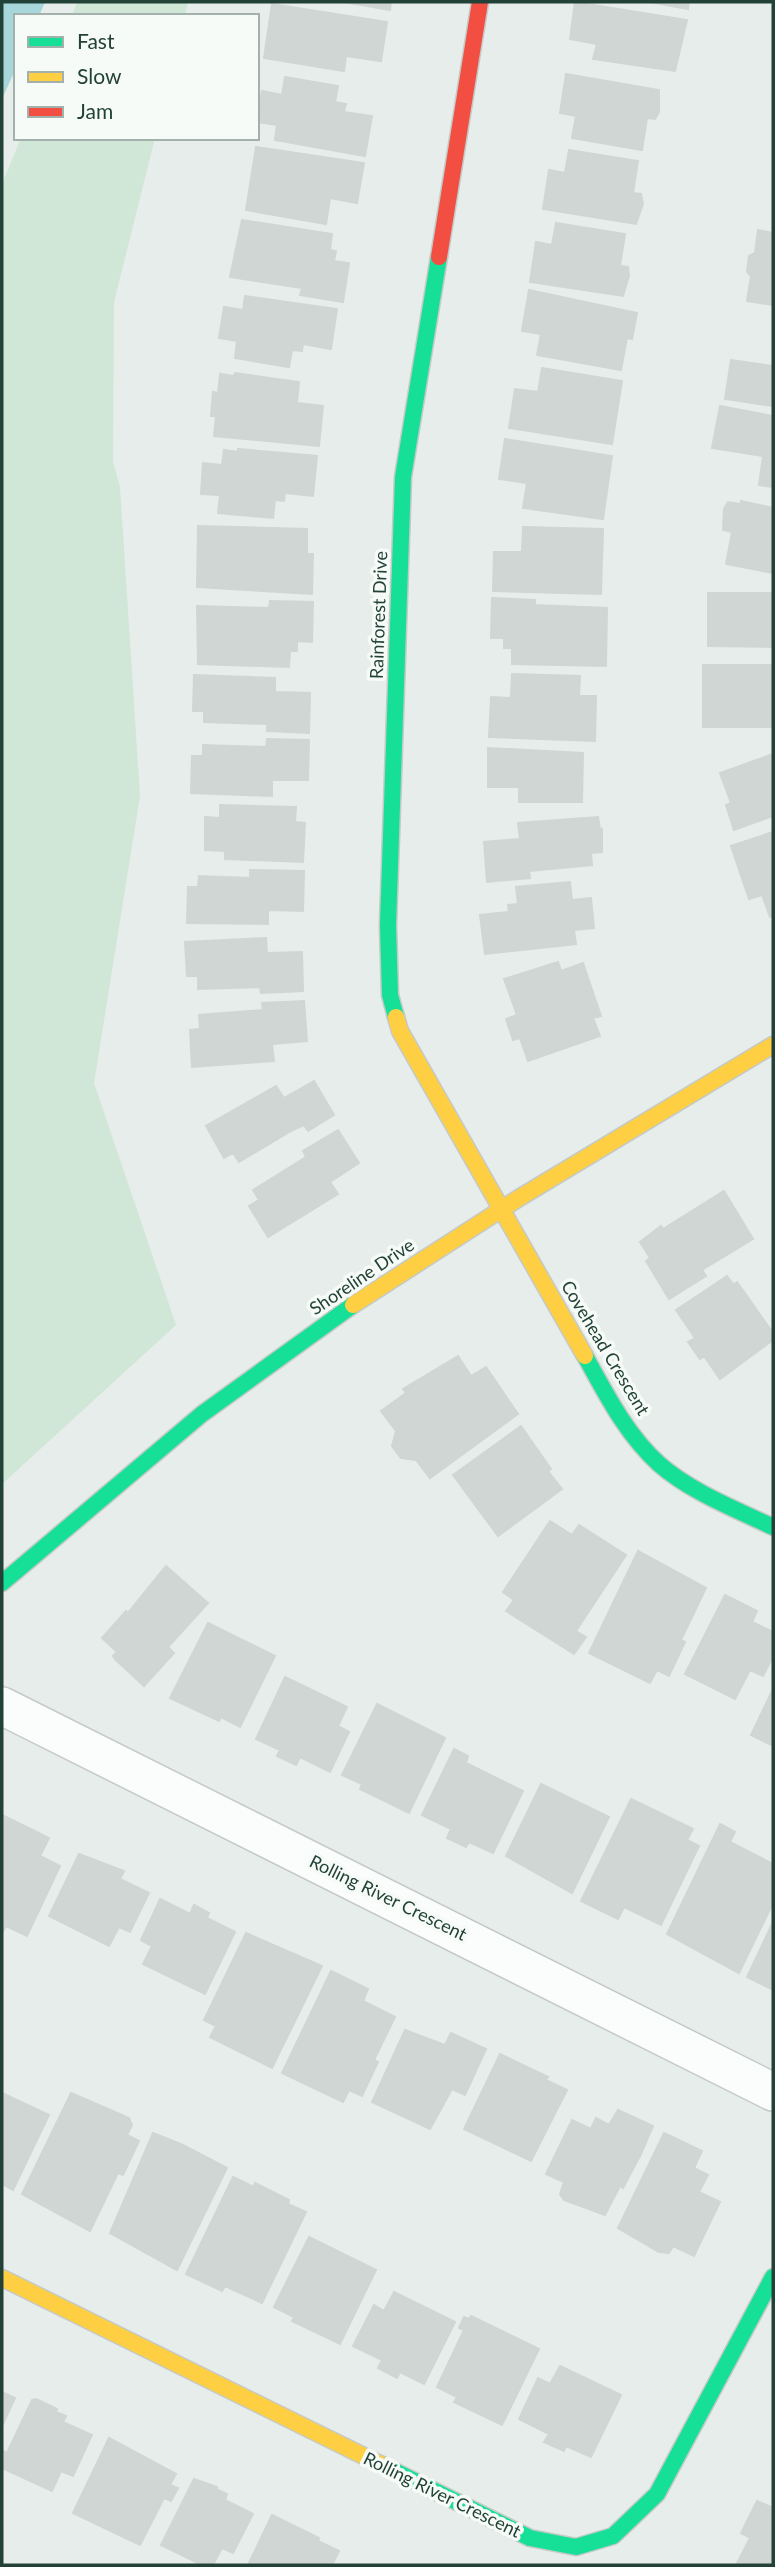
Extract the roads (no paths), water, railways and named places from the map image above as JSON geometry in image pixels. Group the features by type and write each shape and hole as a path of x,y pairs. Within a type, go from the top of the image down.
{"street":[{"name":"Rainforest Drive","path":"480,2 403,477 387,925 390,995 400,1031 500,1208"},
{"name":"Shoreline Drive","path":"2,1583 94,1502 270,1362 500,1208 773,1045"},
{"name":"Covehead Crescent","path":"500,1208 622,1420 659,1464 709,1497 773,1527"},
{"name":"Rolling River Crescent","path":"2,1706 773,2092"},
{"name":"Rolling River Crescent","path":"2,2278 530,2538 576,2547 612,2536 657,2494 773,2277"}],"water":[{"path":"2,2 45,2 40,14 14,14 14,72 2,99"}]}
